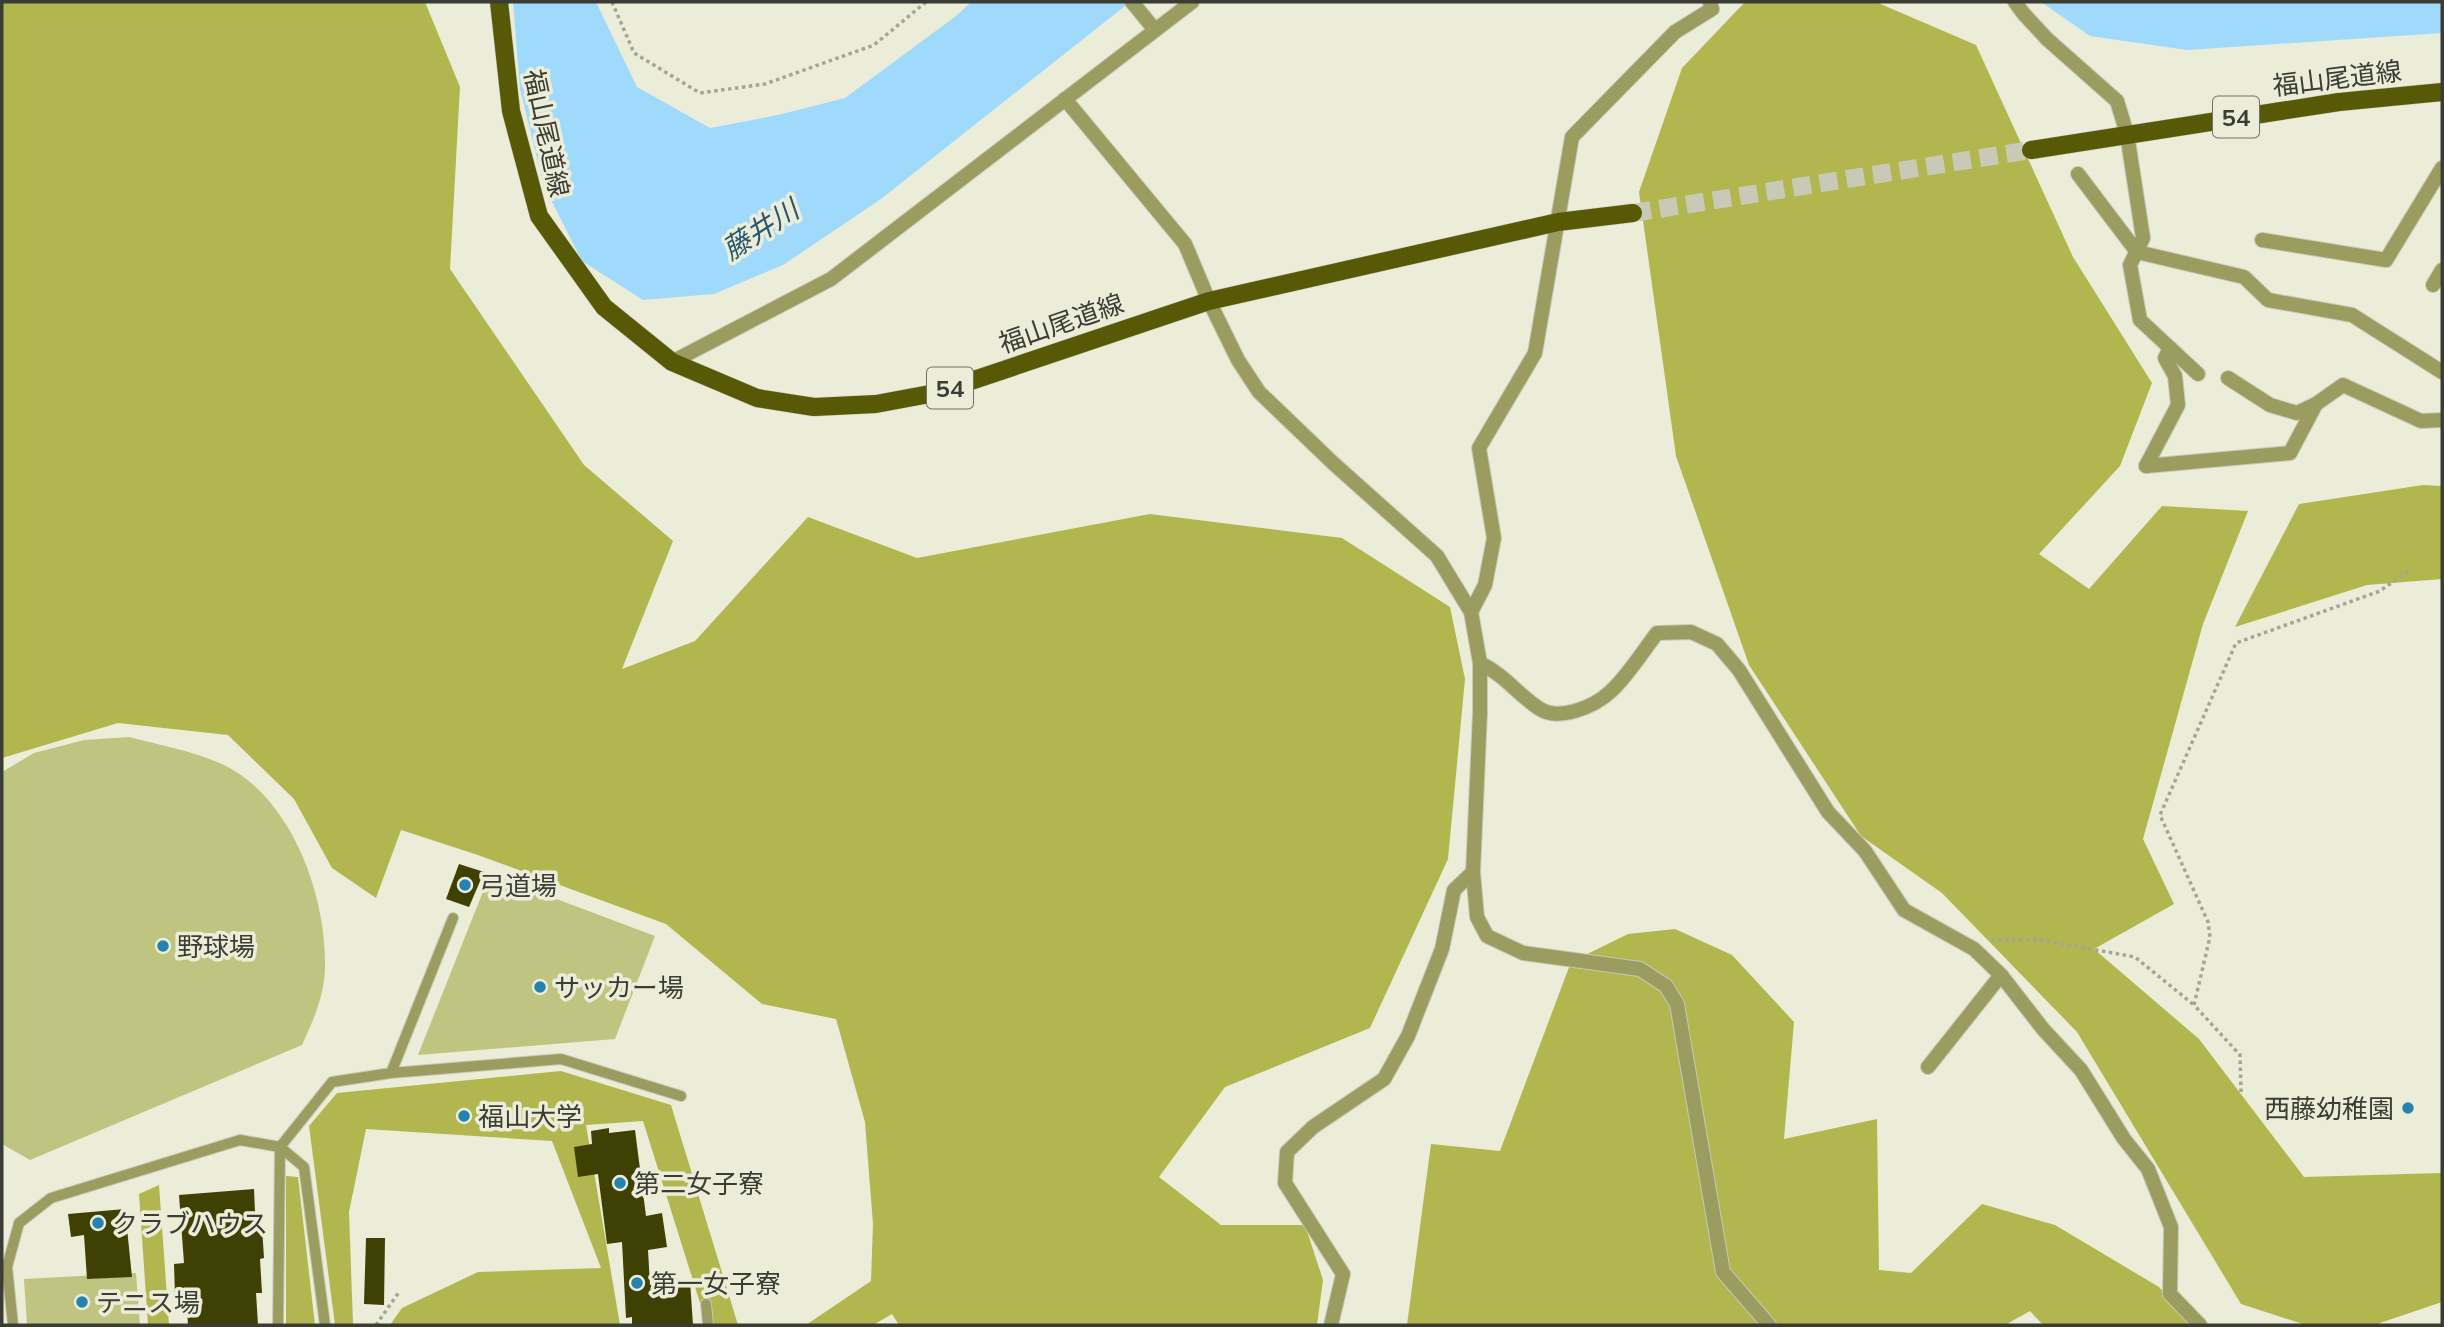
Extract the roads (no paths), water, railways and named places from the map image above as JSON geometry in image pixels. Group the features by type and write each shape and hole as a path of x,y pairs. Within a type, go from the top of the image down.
{"main road":[{"name":"福山尾道線","path":"499,2 511,111 539,216 604,307 672,362 757,398 814,407 876,404 935,393 1209,302 1558,222 1633,213"},
{"name":"福山尾道線","path":"2031,150 2339,102 2442,92"}],"street":[{"path":"1132,2 1155,30"},
{"path":"672,362 831,279 1192,2"},
{"path":"1471,612 1485,585 1494,538 1479,448 1535,353 1572,137 1675,33 1712,9 1710,2"},
{"path":"2015,2 2048,39 2117,101 2127,134 2143,238 2130,265 2140,320 2197,374"},
{"path":"1065,99 1185,244 1209,302 1238,360 1259,392 1437,556 1471,612 1480,663 1473,872 1477,917 1487,936 1523,953 1640,969 1666,986 1677,1004 1723,1272 1769,1325"},
{"path":"2262,240 2386,260 2442,168"},
{"path":"2078,174 2137,252 2244,277 2268,300 2352,315 2442,372"},
{"path":"2433,285 2442,270"},
{"path":"2170,348 2165,358 2175,376 2178,405 2146,466 2290,453 2316,404"},
{"path":"2228,378 2270,405 2297,413 2343,386 2421,421 2442,420"},
{"path":"1480,663 1498,672 1541,709 1555,715 1586,707 1609,693 1657,633 1691,632 1717,644 1739,670 1828,812 1865,851 1904,910 1974,949 2001,975 2043,1029 2081,1070 2124,1139 2148,1169 2171,1227 2170,1294 2200,1325"},
{"path":"1331,1325 1343,1274 1285,1183 1287,1152 1313,1127 1384,1079 1408,1036 1442,948 1454,890 1473,872"},
{"path":"1928,1067 2001,975"}],"lane":[{"path":"391,1073 453,918"},
{"path":"278,1325 280,1147 332,1082 391,1073 561,1059 681,1096"},
{"path":"13,1325 7,1267 19,1223 51,1198 240,1140 280,1147 304,1167 325,1325"},
{"path":"706,1304 708,1325"}],"water":[{"name":"藤井川","path":"513,2 596,2 637,87 710,128 845,98 971,2 1130,2 881,199 783,265 714,294 643,300 582,261 544,186 520,89"},
{"path":"2041,2 2442,2 2442,33 2187,50 2090,36"}],"tunnel":[{"path":"1633,213 2031,150"}],"place":[{"name":"弓道場","path":"465,885"},
{"name":"野球場","path":"163,946"},
{"name":"サッカー場","path":"540,987"},
{"name":"西藤幼稚園","path":"2408,1108"},
{"name":"福山大学","path":"464,1116"},
{"name":"第二女子寮","path":"620,1183"},
{"name":"クラブハウス","path":"98,1223"},
{"name":"第一女子寮","path":"637,1283"},
{"name":"テニス場","path":"82,1302"}]}
